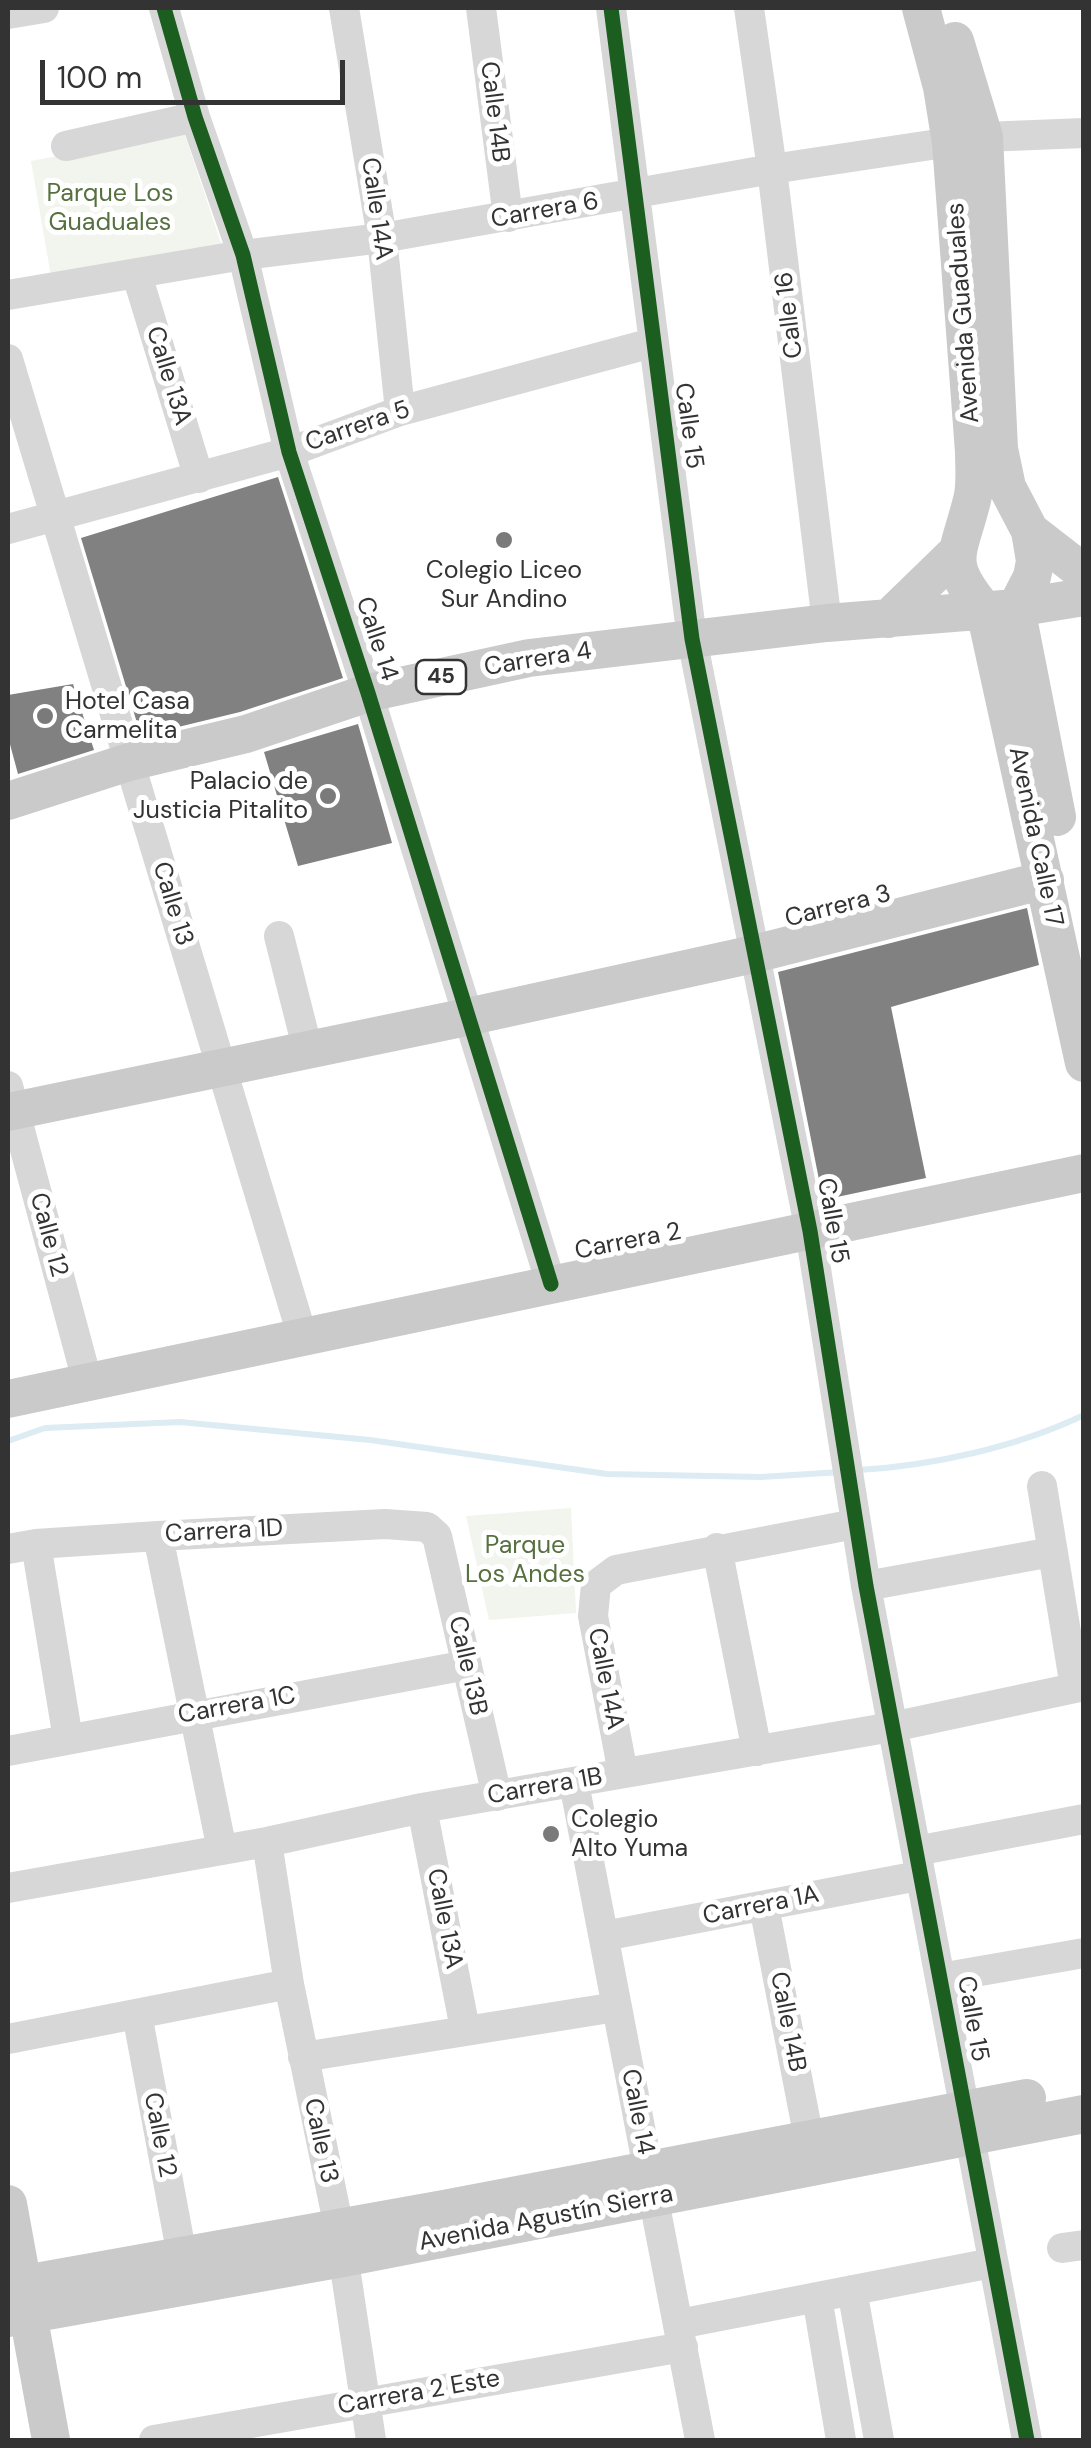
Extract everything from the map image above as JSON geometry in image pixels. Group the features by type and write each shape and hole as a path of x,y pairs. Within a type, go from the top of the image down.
{"main road":[{"name":"Avenida Guaduales","path":"921,8 942,86 967,140 973,496 956,553"},
{"name":"Avenida Guaduales","path":"946,8 967,140 999,448 1007,486 1030,531 1035,561 1032,576 1000,610"},
{"path":"1030,531 1084,573"},
{"path":"956,553 962,582 1000,610"},
{"path":"888,619 956,553"},
{"name":"Carrera 4","path":"8,801 130,762 246,734 368,693 529,658 827,623 1000,610 1084,596"},
{"name":"Avenida Calle 17","path":"1000,610 1045,880 1084,1063"},
{"name":"Avenida Calle 17","path":"1000,610 1084,940"},
{"name":"Carrera 3","path":"10,1103 308,1051 467,1017 754,954 1045,880"},
{"name":"Carrera 2","path":"8,1399 1084,1172"},
{"name":"Avenida Agustín Sierra","path":"17,2301 965,2123 1084,2088"},
{"name":"Avenida Agustín Sierra","path":"651,2184 809,2139 1084,2114"},
{"path":"8,2204 17,2301 52,2440"},
{"name":"Avenida Agustín Sierra","path":"17,2301 182,2256 340,2243"}],"street":[{"name":"Calle 14","path":"164,8 195,117 243,255 289,452 551,1284"},
{"name":"Calle 14A","path":"344,8 382,238 400,411"},
{"name":"Calle 14B","path":"480,8 508,217"},
{"name":"Calle 15","path":"611,8 692,639 810,1231 866,1586 1026,2440"},
{"name":"Calle 16","path":"749,8 827,623"},
{"path":"66,146 195,117"},
{"name":"Carrera 6","path":"8,295 243,255 382,238 772,169 967,140 1084,133"},
{"name":"Calle 13A","path":"138,275 199,478"},
{"name":"Carrera 5","path":"8,529 289,452 400,411 652,343"},
{"name":"Calle 13","path":"8,359 302,1335"},
{"path":"278,936 308,1051"},
{"name":"Calle 12","path":"10,1103 88,1384"},
{"path":"1042,1486 1079,1687"},
{"name":"Carrera 1D","path":"22,1547 385,1524 427,1527 437,1536"},
{"path":"757,1750 716,1548 855,1524"},
{"path":"158,1536 222,1850"},
{"name":"Calle 13B","path":"437,1536 497,1796"},
{"path":"22,1547 68,1740"},
{"name":"Calle 14A","path":"623,1772 593,1616 596,1585 616,1570 716,1548"},
{"path":"866,1586 1052,1552"},
{"name":"Carrera 1C","path":"8,1751 467,1665"},
{"name":"Carrera 1B","path":"8,1888 267,1842 422,1808 892,1727 1079,1687"},
{"name":"Calle 14","path":"574,1783 700,2440"},
{"name":"Calle 13A","path":"422,1808 466,2029"},
{"name":"Carrera 1A","path":"604,1936 764,1906 1084,1819"},
{"name":"Calle 13","path":"267,1842 289,1984 340,2243 371,2440"},
{"name":"Calle 14B","path":"764,1906 809,2139"},
{"path":"940,1978 1084,1952"},
{"path":"8,2039 289,1984"},
{"path":"303,2057 616,2007"},
{"name":"Calle 12","path":"137,2014 182,2256"},
{"name":"Carrera 2 Este","path":"154,2440 364,2403 681,2336 817,2297 992,2263"},
{"path":"852,2290 879,2440"},
{"path":"817,2297 841,2440"}],"green space":[{"name":"Parque Los Guaduales","path":"184,132 223,249 52,282 31,161"},
{"name":"Parque Los Andes","path":"571,1508 576,1613 489,1620 466,1516"}],"building":[{"path":"278,477 343,678 240,712 141,736 81,538"},
{"name":"Hotel Casa Carmelita","path":"73,684 94,750 18,774 8,737 8,695"},
{"name":"Palacio de Justicia Pitalito","path":"358,724 392,843 298,866 264,752"},
{"path":"1027,908 1039,965 891,1007 926,1178 823,1200 778,972"}],"waterway":[{"path":"858,1470 974,1453 1031,1437 1084,1415"},
{"path":"8,1441 45,1428 180,1422 370,1440 607,1474 761,1477 841,1472"}],"cycle path":[{"path":"164,8 195,117 243,255 289,452 551,1284"},
{"path":"611,8 692,639 810,1231 866,1586 1027,2440"}],"place":[{"name":"Colegio Liceo Sur Andino","path":"504,540"},
{"name":"Hotel Casa Carmelita","path":"45,716"},
{"name":"Palacio de Justicia Pitalito","path":"328,796"},
{"name":"Colegio Alto Yuma","path":"551,1834"}]}
